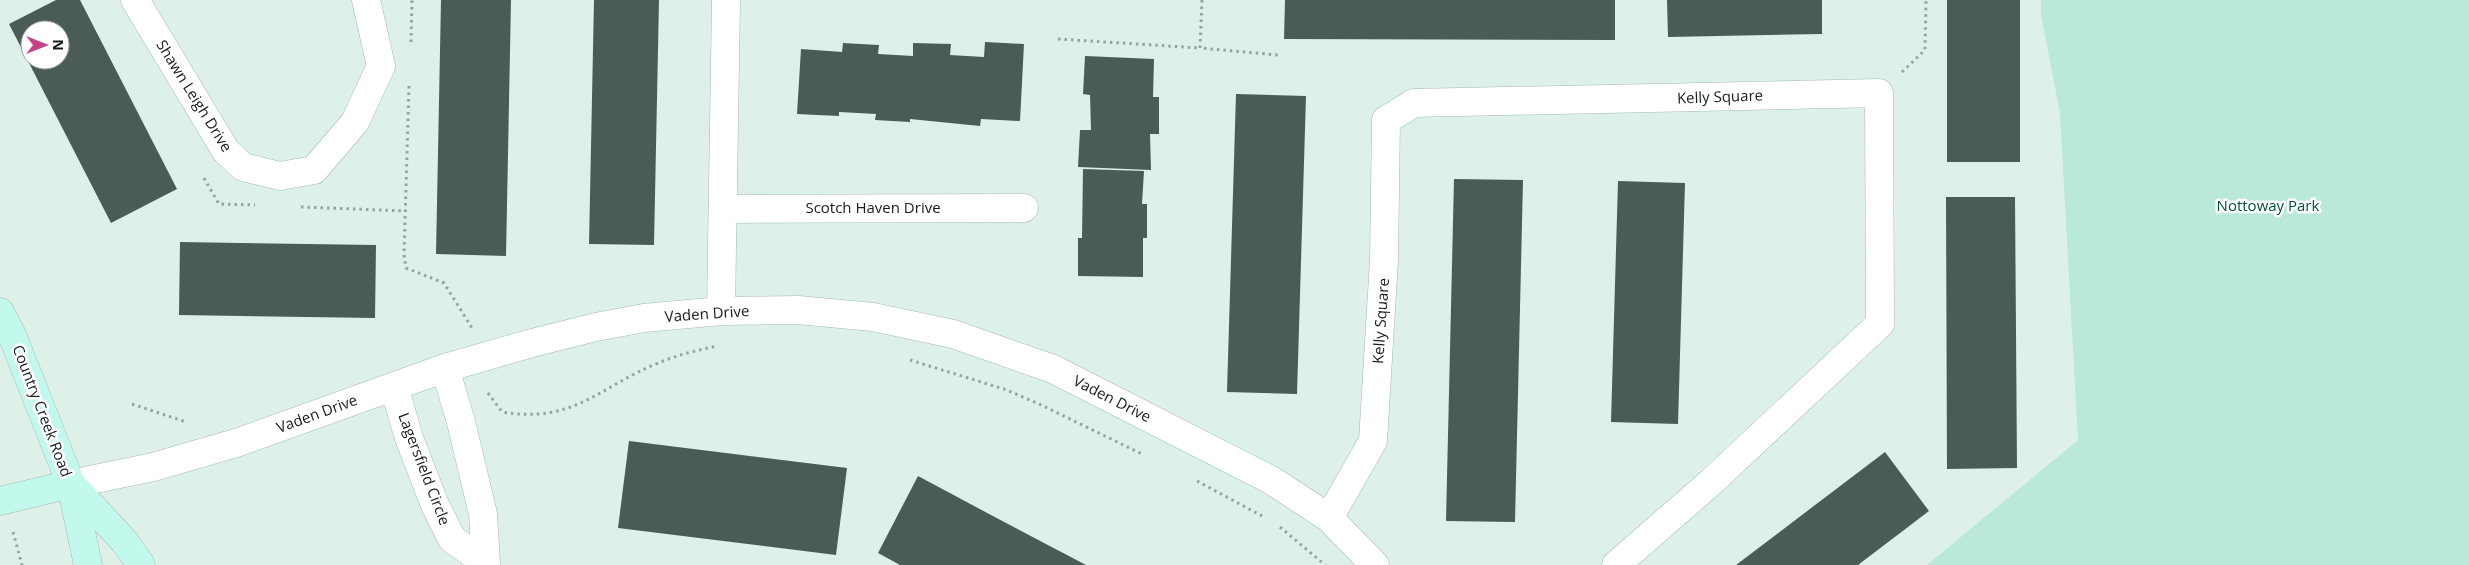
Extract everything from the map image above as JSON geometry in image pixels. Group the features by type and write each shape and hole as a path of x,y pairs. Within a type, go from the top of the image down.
{"street":[{"name":"Shawn Leigh Drive","path":"135,0 226,152 243,167 280,176 314,170 356,122 381,66 366,0"},
{"path":"721,311 726,0"},
{"path":"1616,565 1710,483 1880,324 1879,93"},
{"name":"Kelly Square","path":"1329,518 1373,441 1384,260 1386,120 1414,103 1879,93"},
{"name":"Scotch Haven Drive","path":"722,209 1024,208"},
{"name":"Vaden Drive","path":"0,501 153,467 236,443 446,368 596,327 644,318 721,311 798,310 854,315 953,334 1053,368 1271,480 1329,518 1375,565"},
{"name":"Country Creek Road","path":"0,312 12,335 71,484"},
{"name":"Lagersfield Circle","path":"446,368 483,514 490,564"},
{"name":"Lagersfield Circle","path":"394,386 409,438 435,504 452,539 490,564"},
{"path":"71,484 88,565"},
{"path":"71,484 125,542 141,565"}],"path":[{"path":"410,48 412,0"},
{"path":"1200,48 1202,0"},
{"path":"1879,93 1925,50 1926,0"},
{"path":"1058,39 1278,55"},
{"path":"410,77 404,255 406,268 444,283 472,326 474,359 484,388 502,412 525,416 574,407 659,362 720,346"},
{"path":"903,359 1004,389 1038,403 1150,458"},
{"path":"1192,479 1267,518"},
{"path":"1274,522 1325,565"}],"green space":[{"name":"Nottoway Park","path":"2041,0 2469,0 2469,565 1927,565 2078,440 2060,113 2041,15"}],"building":[{"path":"56,0 80,0 177,189 111,223 33,70 70,70 70,20 20,20 20,45 9,24"},
{"path":"441,0 511,0 506,256 436,254"},
{"path":"594,0 659,0 654,245 589,244"},
{"path":"1285,0 1615,0 1615,40 1284,39"},
{"path":"1667,0 1822,0 1822,34 1668,37"},
{"path":"1947,0 2020,0 2020,162 1947,162"},
{"path":"985,42 1024,44 1020,121 981,119 980,126 910,119 910,122 875,120 876,114 839,112 839,116 797,114 801,49 842,52 843,43 879,45 878,54 913,56 913,43 951,44 950,55 984,57"},
{"path":"1085,56 1154,59 1153,97 1159,97 1159,134 1150,134 1151,170 1078,167 1080,130 1091,130 1090,95 1083,94"},
{"path":"1236,94 1306,96 1297,394 1227,392"},
{"path":"1083,169 1144,171 1142,204 1147,204 1147,238 1143,238 1143,277 1078,276 1078,238 1082,238"},
{"path":"1454,179 1523,180 1515,522 1446,521"},
{"path":"1618,181 1685,183 1678,424 1611,422"},
{"path":"1946,197 2015,197 2017,468 1947,469"},
{"path":"180,242 376,245 375,318 179,315"},
{"path":"629,441 847,468 836,555 618,528"},
{"path":"1885,452 1929,511 1858,565 1736,565"},
{"path":"918,476 1086,565 900,565 878,553"}]}
